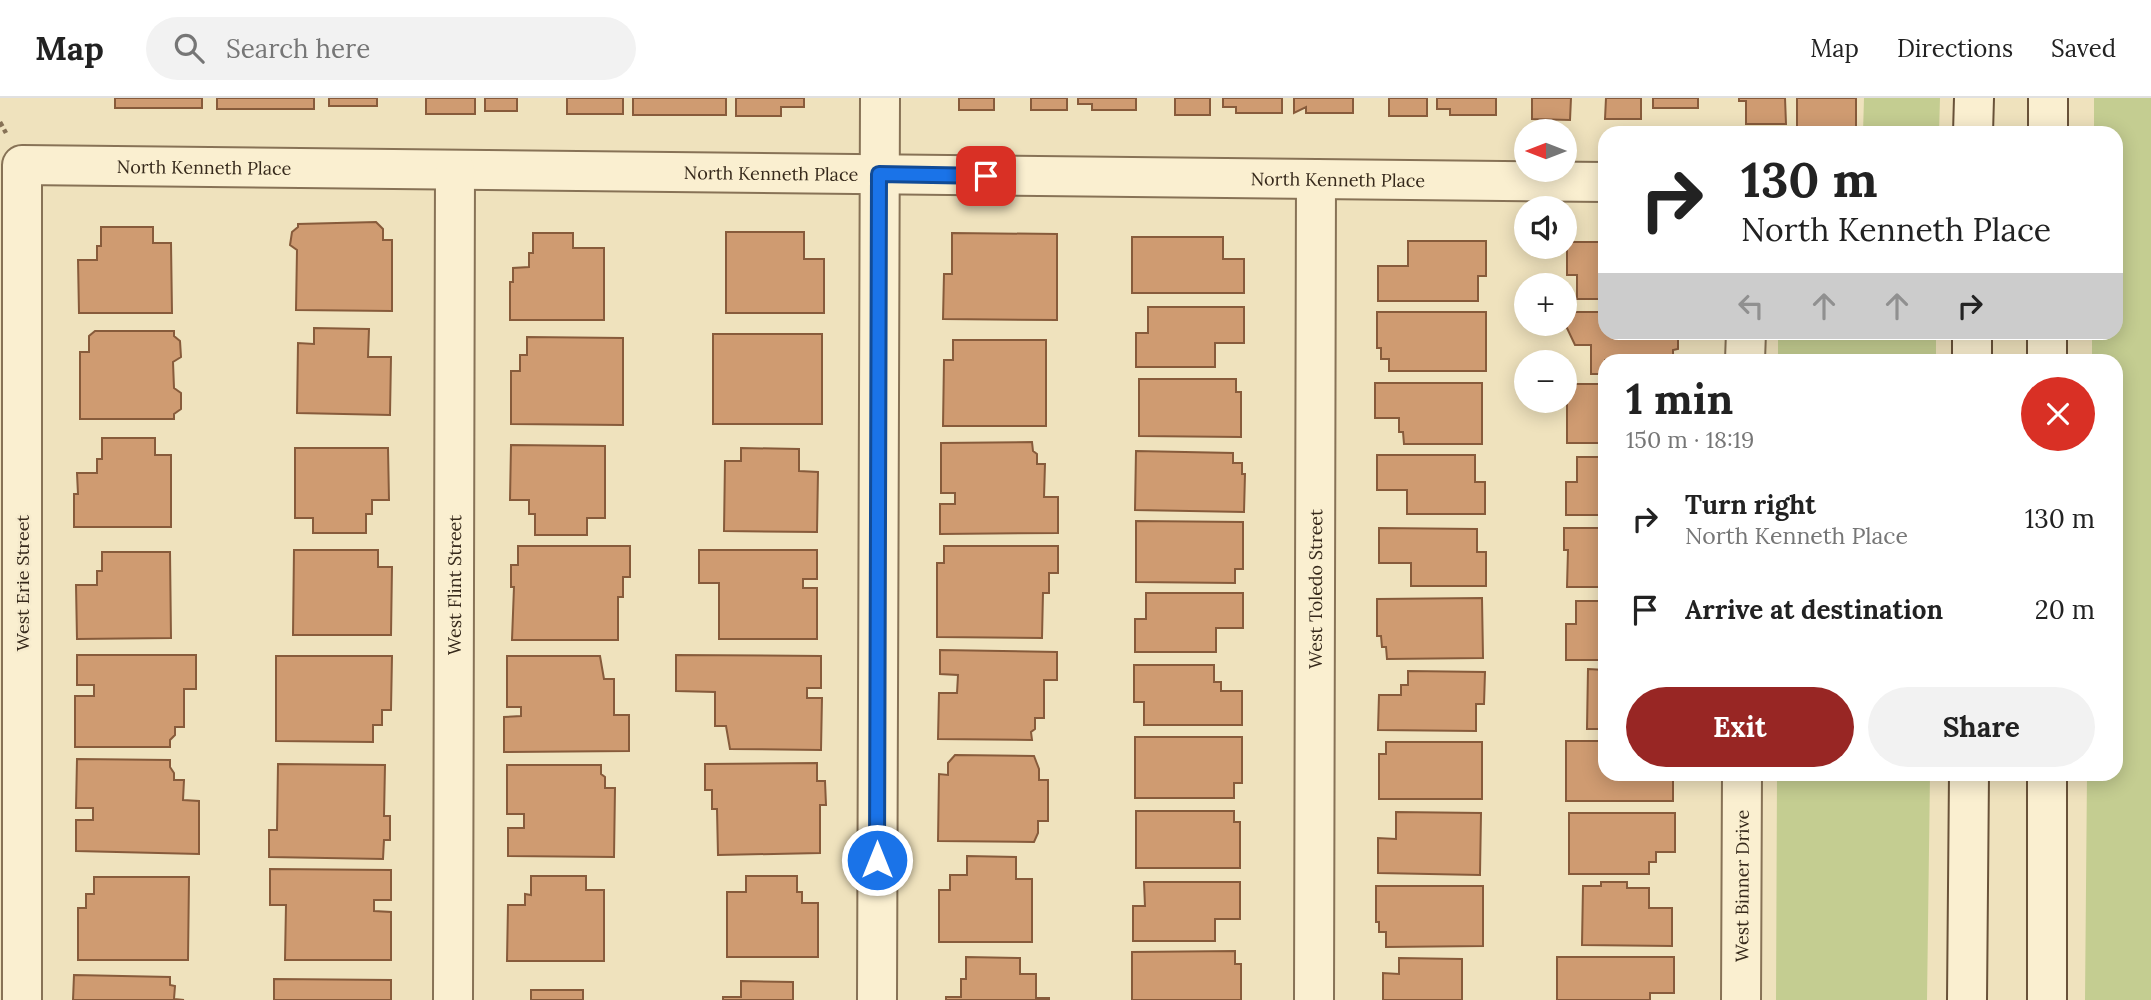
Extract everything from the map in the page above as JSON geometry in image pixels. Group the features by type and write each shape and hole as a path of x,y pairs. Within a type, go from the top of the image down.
{"street":[{"path":"877,1000 880,98"},
{"path":"1973,98 1973,126"},
{"path":"2048,98 2048,126"},
{"name":"North Kenneth Place","path":"22,165 1598,182"},
{"name":"West Erie Street","path":"22,165 22,1000"},
{"name":"West Flint Street","path":"453,1000 455,170"},
{"name":"West Toledo Street","path":"1314,1000 1316,179"},
{"name":"West Binner Drive","path":"1741,1000 1742,781"},
{"path":"1967,1000 1969,781"},
{"path":"2047,781 2047,1000"}],"green space":[{"path":"1864,98 1940,98 1939,126 1863,126"},
{"path":"2094,98 2151,98 2151,1000 2085,1000 2087,781 2123,781 2123,354 2092,354 2092,340 2123,340 2123,126 2094,126"},
{"path":"1778,340 1936,340 1936,354 1778,354"},
{"path":"1777,781 1930,781 1927,1000 1776,1000"}],"building":[{"path":"115,98 202,98 202,108 115,108"},
{"path":"217,98 314,98 314,109 217,109"},
{"path":"329,98 377,98 377,106 329,106"},
{"path":"426,98 475,98 475,114 426,114"},
{"path":"485,98 517,98 517,111 485,111"},
{"path":"567,98 623,98 623,114 567,114"},
{"path":"633,98 726,98 726,115 633,115"},
{"path":"736,98 804,98 804,107 781,107 781,116 736,116"},
{"path":"959,98 994,98 994,110 959,110"},
{"path":"1031,98 1067,98 1067,110 1031,110"},
{"path":"1078,98 1136,98 1136,110 1092,110 1092,104 1078,104"},
{"path":"1175,98 1210,98 1210,115 1175,115"},
{"path":"1223,98 1282,98 1282,113 1236,113 1236,107 1223,107"},
{"path":"1294,98 1353,98 1353,113 1306,113 1306,107 1294,113"},
{"path":"1389,98 1427,98 1427,116 1389,116"},
{"path":"1437,98 1496,98 1496,115 1450,115 1450,109 1437,109"},
{"path":"1532,98 1571,98 1570,119 1532,119"},
{"path":"1606,98 1641,98 1641,119 1605,119"},
{"path":"1653,98 1698,98 1698,108 1653,108"},
{"path":"1739,98 1785,98 1786,124 1746,124 1746,101 1739,101"},
{"path":"1797,98 1856,98 1856,126 1797,126"},
{"path":"376,222 383,229 383,240 392,240 392,311 296,310 297,250 290,245 292,232 298,224"},
{"path":"101,227 153,227 153,243 171,243 172,313 79,313 78,260 97,260 97,246 101,246"},
{"path":"726,232 804,232 804,259 824,259 824,313 726,313"},
{"path":"533,233 573,233 573,248 604,248 604,320 510,320 510,282 513,282 513,268 529,267 529,253 533,253"},
{"path":"952,233 1057,234 1057,320 943,319 944,274 952,274"},
{"path":"1132,237 1223,237 1223,259 1244,259 1244,293 1132,293"},
{"path":"1408,241 1486,241 1486,276 1478,276 1478,301 1378,301 1378,266 1408,266"},
{"path":"1577,242 1598,242 1598,299 1577,299 1577,273 1567,273 1567,259 1577,259"},
{"path":"1148,307 1244,307 1244,343 1215,343 1215,367 1136,367 1136,333 1148,333"},
{"path":"1377,312 1486,312 1486,371 1389,371 1389,359 1381,359 1381,348 1377,348"},
{"path":"1577,312 1598,312 1598,340 1678,340 1678,349 1673,350 1673,354 1598,354 1598,374 1591,374 1591,345 1575,345 1571,336 1577,336"},
{"path":"314,328 369,329 368,357 391,357 390,415 297,413 298,343 314,344"},
{"path":"95,331 174,331 174,336 180,341 181,357 173,362 174,388 181,393 181,409 174,414 174,419 80,419 80,352 89,352 89,336"},
{"path":"713,334 822,334 822,424 713,424"},
{"path":"527,337 623,338 623,425 511,424 511,371 520,371 520,355 527,355"},
{"path":"953,340 1046,340 1046,426 943,426 944,360 953,360"},
{"path":"1139,379 1236,379 1236,392 1241,392 1241,437 1139,436"},
{"path":"1375,383 1482,383 1482,444 1404,444 1403,432 1399,432 1399,418 1375,418"},
{"path":"1577,384 1598,384 1598,443 1567,443 1567,413 1577,413"},
{"path":"102,438 155,438 155,455 171,455 171,527 74,527 74,494 78,494 77,473 97,473 97,459 102,459"},
{"path":"1032,442 1033,451 1037,454 1037,464 1045,464 1044,497 1058,497 1058,533 940,534 940,504 955,504 955,493 941,493 941,443"},
{"path":"511,445 605,446 605,518 587,518 587,535 535,535 535,514 529,514 529,500 510,500"},
{"path":"295,448 388,448 389,500 372,500 372,514 366,514 366,533 313,533 313,518 295,518"},
{"path":"741,448 799,449 799,471 818,472 817,532 724,531 725,461 741,461"},
{"path":"1136,451 1233,453 1233,463 1242,463 1242,474 1245,474 1244,512 1135,510"},
{"path":"1377,455 1475,455 1475,482 1485,482 1485,514 1407,514 1407,490 1377,490"},
{"path":"1577,457 1598,457 1598,515 1566,515 1566,482 1577,482"},
{"path":"1136,521 1243,522 1243,569 1235,569 1235,583 1136,582"},
{"path":"1379,528 1477,529 1477,552 1486,552 1486,586 1411,586 1411,563 1379,563"},
{"path":"1564,528 1598,528 1598,587 1567,587 1568,550 1564,550"},
{"path":"518,546 630,546 630,577 623,577 623,597 618,597 618,640 512,640 514,587 511,587 511,565 518,565"},
{"path":"944,546 1058,546 1058,573 1049,573 1049,593 1043,593 1042,638 937,637 937,563 944,563"},
{"path":"294,550 378,550 378,567 392,567 391,635 293,635"},
{"path":"699,550 817,550 817,579 803,579 803,588 817,588 817,639 719,639 719,583 699,583"},
{"path":"102,552 170,552 171,638 77,639 76,585 97,585 97,571 102,571"},
{"path":"1146,593 1243,593 1243,628 1216,628 1216,652 1135,652 1135,619 1146,619"},
{"path":"1482,598 1483,658 1387,659 1386,647 1382,647 1381,636 1377,636 1377,599"},
{"path":"1576,601 1598,601 1598,660 1566,660 1566,624 1576,624"},
{"path":"940,650 1057,652 1057,680 1044,680 1044,718 1035,718 1032,740 938,739 939,693 957,693 958,675 940,674"},
{"path":"77,655 196,655 196,689 184,689 184,727 175,727 170,747 75,747 75,696 94,696 94,685 77,685"},
{"path":"676,655 821,656 821,688 807,688 807,698 822,698 821,750 730,749 726,726 715,726 715,692 676,691"},
{"path":"276,656 392,656 391,710 382,710 382,725 373,725 373,742 276,741"},
{"path":"507,656 600,656 604,679 614,679 614,715 629,715 629,751 504,752 504,717 521,716 521,707 507,707"},
{"path":"1134,665 1214,665 1214,682 1221,682 1221,691 1242,691 1242,725 1144,725 1144,702 1134,702"},
{"path":"1588,669 1598,670 1598,729 1587,729"},
{"path":"1408,671 1485,672 1484,704 1476,704 1476,731 1378,730 1379,695 1401,695 1401,685 1408,685"},
{"path":"1135,737 1242,737 1242,783 1234,783 1234,798 1135,798"},
{"path":"1566,741 1598,741 1598,781 1673,781 1673,801 1566,801"},
{"path":"1386,742 1482,742 1482,799 1379,799 1379,754 1386,754"},
{"path":"955,755 1034,756 1039,769 1039,780 1048,780 1048,821 1038,821 1038,833 1034,842 938,841 939,774 948,775 948,763"},
{"path":"77,759 170,760 174,780 184,780 183,800 199,801 199,854 76,851 76,820 93,820 93,808 76,808"},
{"path":"817,763 817,781 825,781 826,805 820,805 820,853 718,855 717,809 712,809 712,790 705,790 705,764"},
{"path":"278,764 385,765 384,816 390,816 390,840 384,840 383,859 269,857 269,830 277,830"},
{"path":"507,765 601,765 605,788 615,788 614,857 508,856 508,828 524,828 524,814 507,814"},
{"path":"1136,811 1234,811 1234,822 1240,822 1240,868 1136,868"},
{"path":"1396,812 1481,813 1480,875 1378,873 1378,838 1396,839"},
{"path":"1569,813 1675,813 1675,852 1656,852 1656,862 1649,862 1649,874 1569,874"},
{"path":"967,856 1016,857 1016,879 1032,879 1032,942 939,942 939,890 950,890 950,875 967,875"},
{"path":"270,869 391,870 391,900 374,900 374,911 391,912 391,960 285,960 286,905 270,905"},
{"path":"531,876 586,876 586,890 604,890 604,961 507,961 508,905 525,905 525,894 531,895"},
{"path":"746,876 797,876 797,892 802,892 802,903 818,903 818,957 727,957 727,892 746,892"},
{"path":"94,877 189,877 188,960 78,960 78,908 86,908 86,894 94,894"},
{"path":"1144,882 1240,882 1240,919 1215,919 1215,941 1133,941 1133,906 1145,906"},
{"path":"1601,882 1627,882 1627,888 1649,888 1649,908 1672,908 1672,946 1582,945 1583,886 1601,886"},
{"path":"1376,886 1483,886 1483,946 1386,947 1386,932 1379,932 1379,922 1376,922"},
{"path":"1235,951 1235,964 1241,964 1241,1000 1132,1000 1132,952"},
{"path":"966,957 1020,958 1020,974 1036,974 1036,998 1049,1000 946,1000 946,997 961,997 961,979 966,979"},
{"path":"1557,957 1674,957 1674,993 1650,993 1650,1000 1557,1000"},
{"path":"1399,958 1462,959 1462,1000 1383,1000 1383,973 1399,974"},
{"path":"74,975 170,977 170,985 175,986 174,999 184,1000 73,1000"},
{"path":"274,979 391,980 391,1000 274,1000"},
{"path":"741,981 793,982 793,1000 723,1000 723,997 741,997"},
{"path":"531,990 583,990 583,1000 531,1000"}],"route":[{"path":"877,860 879,174 986,176"}]}
